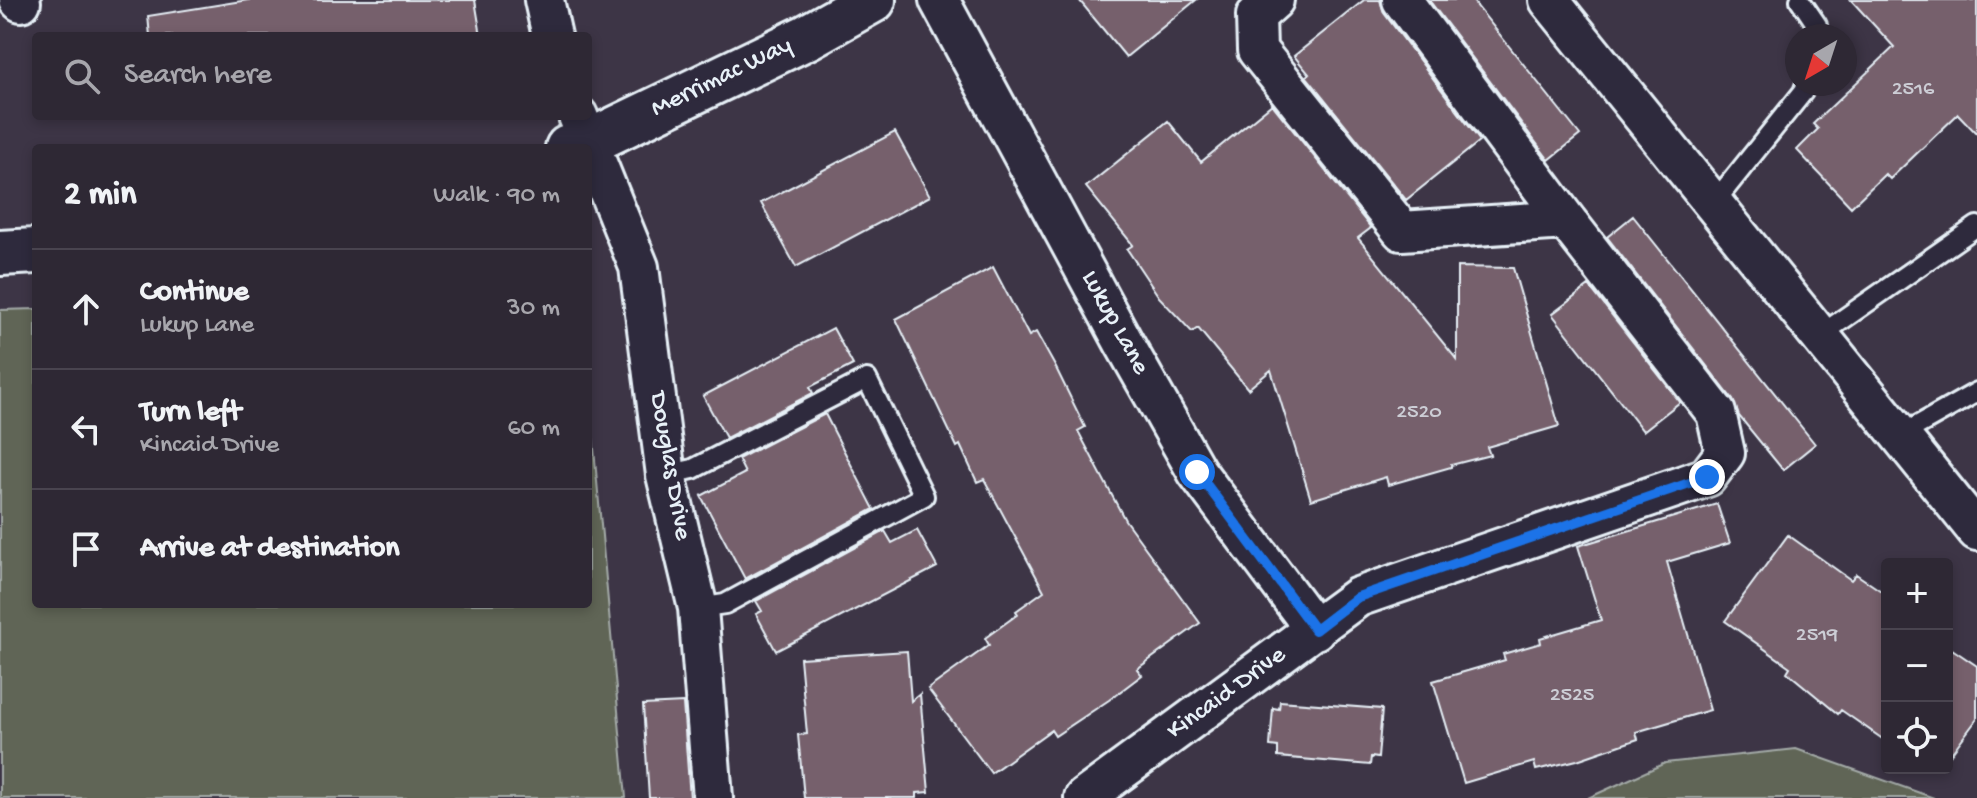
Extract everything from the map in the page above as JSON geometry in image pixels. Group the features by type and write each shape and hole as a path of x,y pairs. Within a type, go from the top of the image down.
{"street":[{"path":"544,0 551,32"},
{"name":"Merrimac Way","path":"578,136 807,37 873,0"},
{"name":"Lukup Lane","path":"939,0 1197,472 1315,630"},
{"path":"1274,0 1256,16 1257,50 1402,231 1566,220"},
{"name":"Kincaid Drive","path":"1084,798 1358,597 1707,477 1725,453 1716,413 1566,220 1402,0"},
{"path":"1549,0 1977,531"},
{"name":"Douglas Drive","path":"592,166 639,267 666,475 698,608 713,798"},
{"path":"0,253 32,251"}],"lane":[{"path":"1800,0 1816,24"},
{"path":"1713,204 1800,96"},
{"path":"1819,336 1977,226"},
{"path":"666,475 693,469 867,379 924,496 725,604 698,608"},
{"path":"1899,436 1977,392"}],"green space":[{"path":"32,309 32,608 592,608 592,427 626,798 0,798 0,310"},
{"path":"1796,749 1934,798 1588,798 1665,763"}],"building":[{"path":"248,0 475,0 480,32 150,32 148,16"},
{"path":"1079,0 1196,0 1126,57"},
{"path":"1364,0 1380,0 1384,13 1480,141 1406,200 1306,76 1309,74 1294,56"},
{"path":"1429,0 1472,0 1580,135 1549,160"},
{"path":"1851,0 1977,0 1977,134 1958,114 1890,179 1885,174 1851,207 1797,150 1818,129 1813,124 1842,96 1857,96 1857,82 1894,47"},
{"path":"1272,104 1371,228 1358,238 1457,360 1457,267 1513,268 1559,426 1487,447 1490,455 1451,467 1388,485 1386,477 1311,500 1271,370 1248,389 1198,328 1192,332 1159,297 1127,249 1133,245 1086,187 1168,121 1201,162"},
{"path":"895,132 930,196 796,267 761,203"},
{"path":"1633,216 1815,444 1783,470 1739,416 1733,400 1607,237"},
{"path":"993,267 1029,336 1036,332 1056,368 1085,427 1078,431 1125,520 1200,623 1137,669 1142,675 1109,700 1055,736 1051,730 991,773 928,689 989,645 985,638 1044,591 984,479 977,482 960,445 957,447 896,319"},
{"path":"1589,286 1680,402 1643,431 1552,314"},
{"path":"833,328 853,365 810,387 813,393 726,438 703,396"},
{"path":"825,414 874,509 745,579 701,496 745,473 738,459"},
{"path":"1717,504 1730,543 1667,562 1710,710 1636,732 1638,739 1577,760 1536,770 1534,762 1464,783 1433,681 1505,660 1503,654 1541,643 1540,638 1601,620 1578,546"},
{"path":"917,530 937,567 776,651 756,614 762,611 756,601 885,531 892,543"},
{"path":"1788,535 1851,580 1856,574 1881,591 1881,738 1841,710 1838,714 1787,672 1790,667 1725,621"},
{"path":"1953,650 1977,666 1977,719 1953,751"},
{"path":"907,651 911,701 920,694 929,792 917,793 917,798 804,798 798,735 807,734 800,658"},
{"path":"1280,701 1382,709 1378,758 1371,757 1370,765 1278,757 1278,747 1270,746 1273,708 1279,709"},
{"path":"683,703 690,798 649,798 643,705"}],"route":[{"path":"1197,472 1315,630 1358,597 1707,477"}]}
